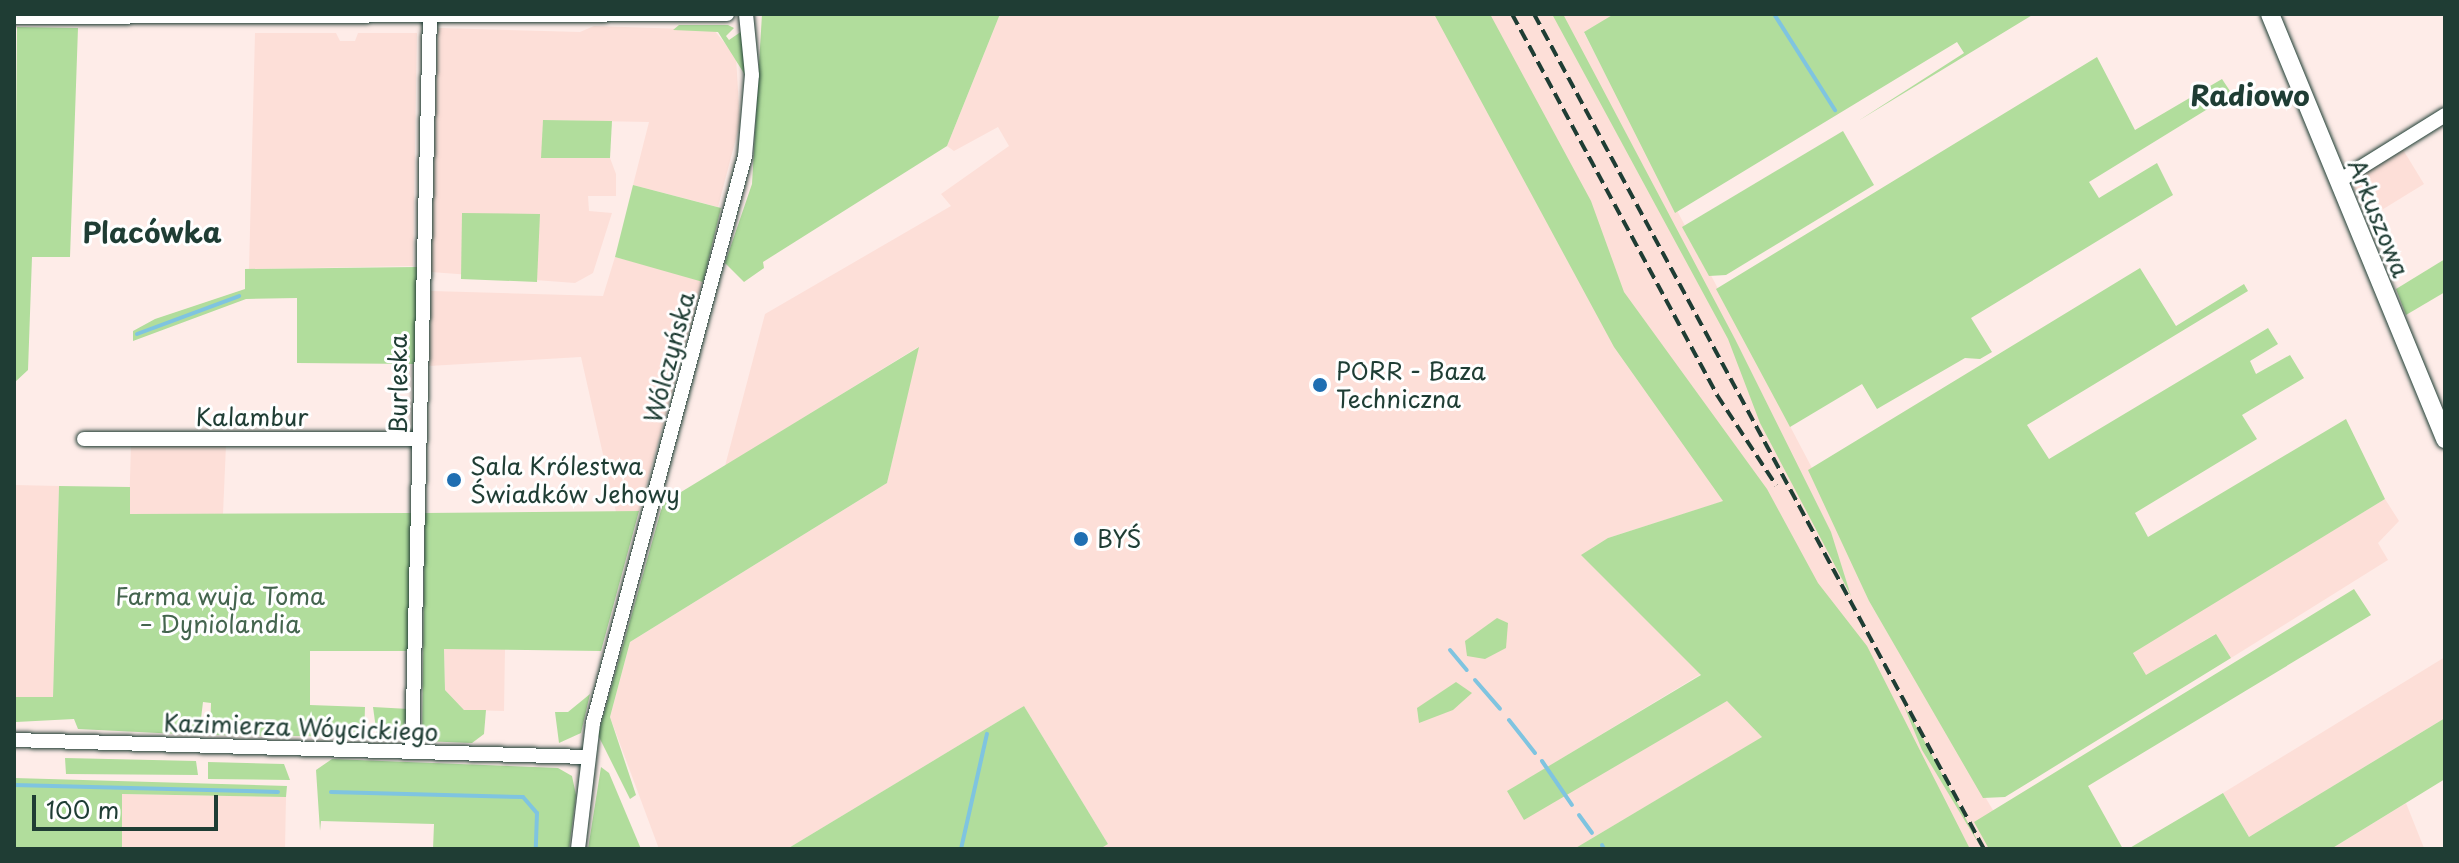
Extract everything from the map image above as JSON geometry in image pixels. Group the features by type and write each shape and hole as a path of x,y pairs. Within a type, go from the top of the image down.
{"main road":[{"name":"Arkuszowa","path":"2270,14 2445,439"}],"street":[{"path":"14,17 727,14"},
{"name":"Wólczyńska","path":"578,849 587,757 745,156 752,75 746,14"},
{"name":"Burleska","path":"412,751 430,16"},
{"path":"2339,181 2445,115"},
{"name":"Kalambur","path":"84,439 420,439"},
{"name":"Kazimierza Wóycickiego","path":"14,740 587,757"}],"shaded area":[{"path":"1000,14 1614,14 1584,33 1812,468 1869,601 2016,849 1937,849 1724,501 1608,538 1701,674 1508,791 1524,819 1727,701 1763,737 1574,849 1100,849 1108,844 1024,706 787,849 659,849 610,717 630,642 887,483 918,347 725,466 765,314 951,206 941,194 1009,146 998,127 954,151 947,146"},
{"path":"594,26 714,30 736,57 740,123 718,207 633,185 649,122 543,120 542,158 610,158 616,174 616,196 588,196 589,211 612,213 593,273 575,283 431,272 438,28 580,32"},
{"path":"255,33 336,33 340,41 355,41 358,33 417,33 413,266 249,269"},
{"path":"2402,148 2424,184 2367,219 2351,179"},
{"path":"615,257 703,280 639,511 616,512 581,357 429,366 431,291 603,296"},
{"path":"131,444 226,445 223,514 129,514"},
{"path":"14,485 59,486 53,698 14,697"},
{"path":"2385,499 2399,521 2378,543 2388,560 2231,658 2215,634 2146,676 2133,652"},
{"path":"444,649 505,649 504,711 464,710 445,690"},
{"path":"2445,657 2445,718 2249,837 2223,793"},
{"path":"122,794 286,797 285,849 122,849"},
{"path":"2406,803 2424,848 2331,849"}],"green space":[{"path":"762,14 1000,14 947,146 763,262 764,268 744,282 725,263 752,184"},
{"path":"1434,14 1490,14 1591,201 1624,292 1767,489 1818,583 1867,646 1970,849 1574,849 1762,737 1727,701 1524,820 1507,791 1701,675 1581,555 1608,538 1723,501 1614,347"},
{"path":"1552,14 1563,14 1735,339 1831,532 1851,596 1760,423 1728,339"},
{"path":"1614,14 2034,14 1858,121 1964,53 1957,42 1675,213 1584,32"},
{"path":"679,25 728,25 734,28 726,36 729,40 742,31 745,75 718,32 673,30"},
{"path":"17,27 78,28 70,257 32,257 28,370 14,383"},
{"path":"2097,57 2135,130 2222,79 2232,94 2089,182 2099,198 2157,163 2173,195 1971,318 1992,352 1980,359 1965,358 1877,409 1862,384 1790,427 1716,289"},
{"path":"543,120 612,121 610,158 541,158"},
{"path":"1843,131 1874,185 1726,275 1709,276 1682,227"},
{"path":"633,185 721,208 703,282 615,257"},
{"path":"462,213 540,214 537,282 461,279"},
{"path":"2445,259 2445,292 2406,315 2396,289"},
{"path":"417,267 416,364 297,363 297,298 246,299 133,341 133,331 155,319 245,289 245,269"},
{"path":"2140,268 2176,326 2244,284 2248,291 2027,425 2049,459 2268,328 2278,344 2250,361 2256,374 2290,355 2304,378 2242,415 2257,439 2135,513 2148,537 2346,419 2385,499 2133,653 2146,675 2216,634 2231,658 2005,797 1983,798 1869,601 1808,470"},
{"path":"919,347 887,483 630,642 610,717 636,795 630,799 598,735 663,503"},
{"name":"Farma wuja Toma – Dyniolandia","path":"59,486 130,487 130,514 413,513 410,651 310,651 310,705 365,707 364,737 210,735 211,703 203,702 199,735 78,729 74,719 16,722 16,697 53,697"},
{"path":"639,511 601,651 444,649 445,690 464,710 486,710 484,734 472,743 422,741 425,513"},
{"path":"2354,589 2371,615 2088,786 2123,849 1989,849 1974,822"},
{"path":"1497,618 1508,623 1506,648 1485,659 1467,656 1465,641"},
{"path":"1456,682 1472,693 1453,710 1419,723 1417,708"},
{"path":"590,694 581,733 559,743 555,712 568,712"},
{"path":"1024,706 1108,844 1100,849 787,849"},
{"path":"1904,706 1919,731 1982,849 1922,750"},
{"path":"373,707 409,709 400,737 377,736"},
{"path":"2445,718 2445,779 2331,849 2128,849 2223,793 2249,837"},
{"path":"65,758 196,761 198,775 66,774"},
{"path":"332,759 558,768 572,776 576,795 569,849 433,849 434,824 321,821 320,831 316,770"},
{"path":"208,762 284,764 290,780 208,779"},
{"path":"601,767 609,773 641,849 588,849"},
{"path":"14,778 287,786 286,797 122,794 122,849 14,849"}],"waterway":[{"path":"1734,14 1744,14"},
{"path":"1774,14 1835,110"},
{"path":"137,334 239,296"},
{"path":"1450,650 1467,670"},
{"path":"1475,680 1500,709"},
{"path":"1509,720 1535,753"},
{"path":"961,849 987,734"},
{"path":"1542,761 1572,805"},
{"path":"14,785 278,792"},
{"path":"331,792 523,797 537,813 536,849"},
{"path":"1579,815 1592,833"},
{"path":"1602,845 1604,849"}],"railway":[{"path":"1512,14 1717,395 1776,485"},
{"path":"1534,14 1984,849"}],"place":[{"name":"PORR - Baza Techniczna","path":"1320,385"},
{"name":"Sala Królestwa Świadków Jehowy","path":"454,480"},
{"name":"BYŚ","path":"1081,539"}],"district":[{"name":"Radiowo","path":"2250,95"},
{"name":"Placówka","path":"152,232"}]}
